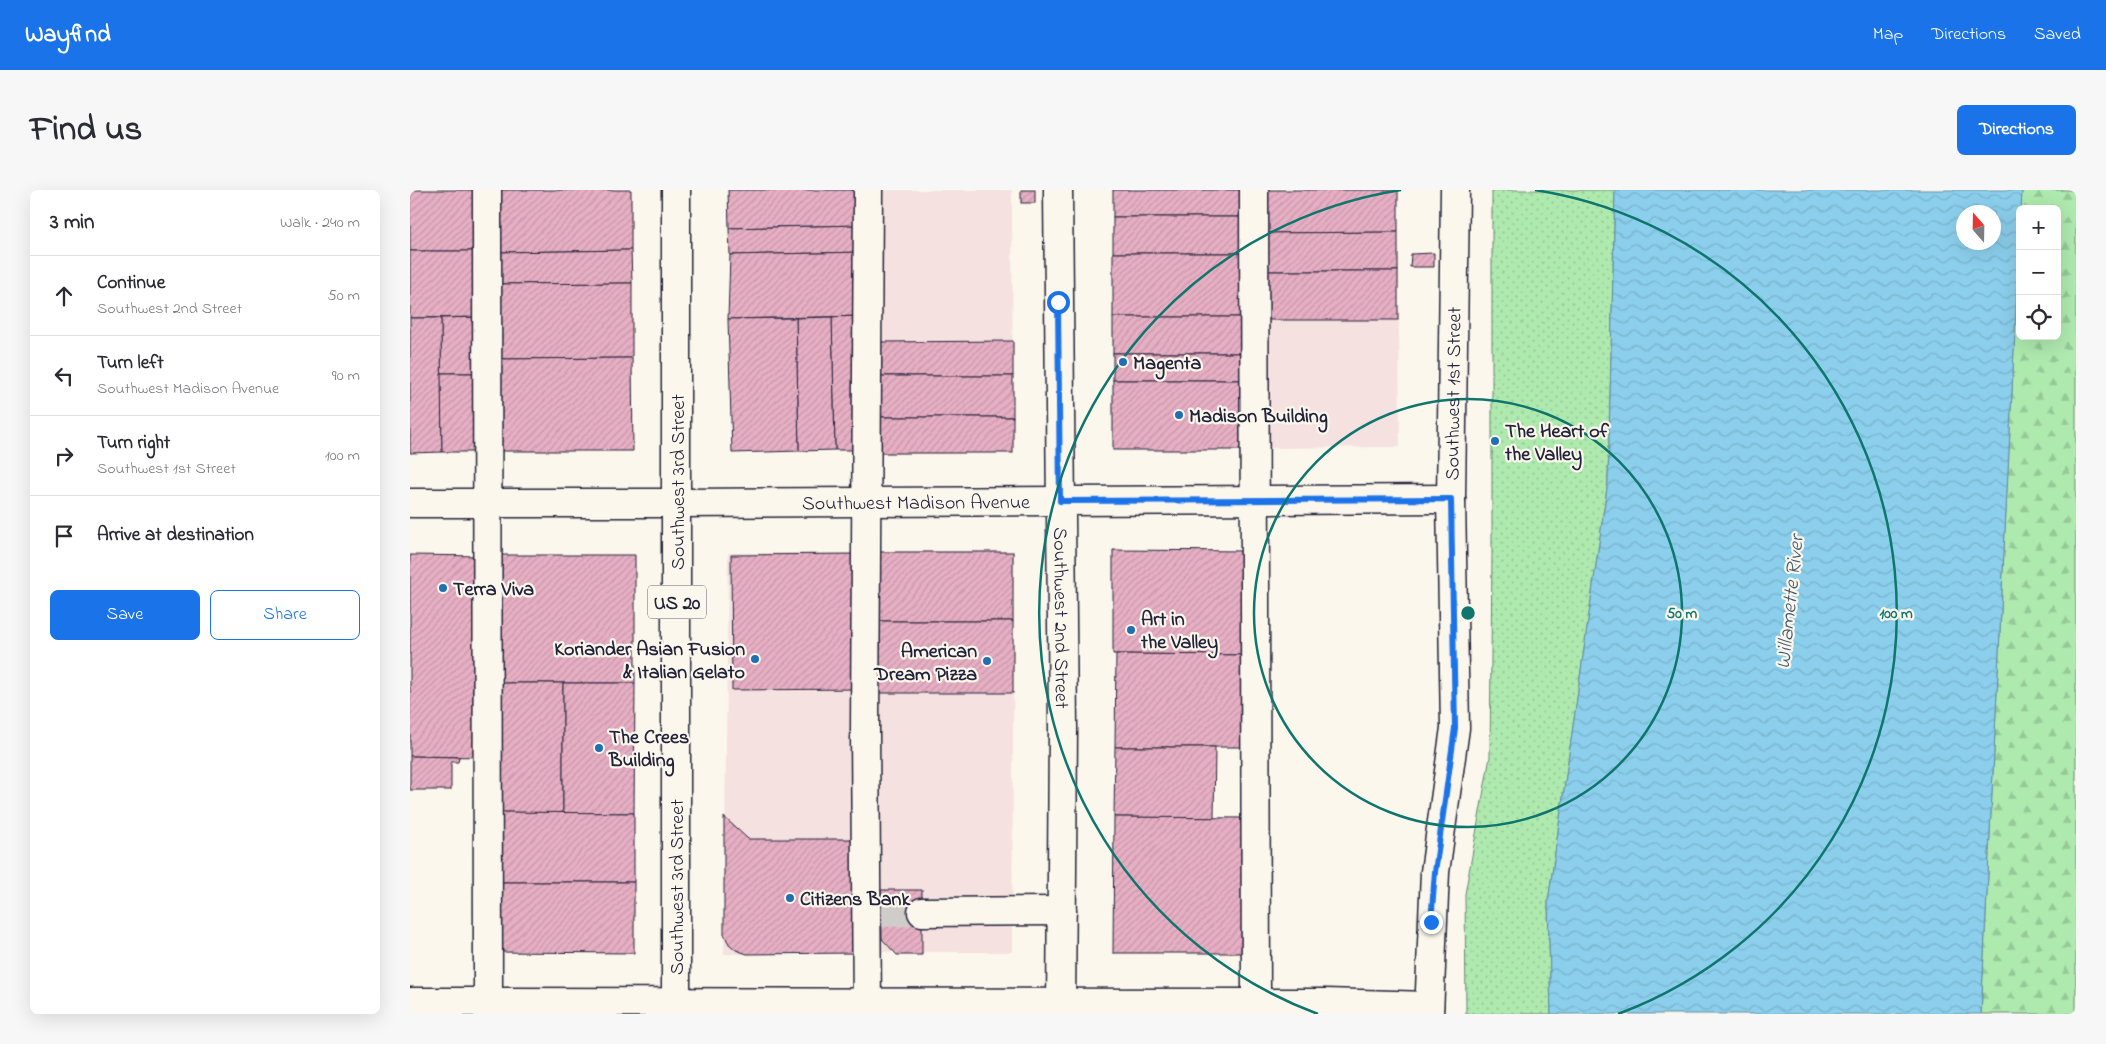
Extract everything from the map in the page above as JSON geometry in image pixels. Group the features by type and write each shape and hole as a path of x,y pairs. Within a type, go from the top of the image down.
{"main road":[{"path":"487,190 488,1008"},
{"name":"Southwest 3rd Street","path":"676,190 676,1007"},
{"path":"867,1008 874,913 867,501 868,190"},
{"name":"Southwest 2nd Street","path":"1058,190 1063,728 1061,1008"},
{"path":"1254,190 1256,1003"},
{"name":"Southwest 1st Street","path":"1429,1010 1435,872 1455,728 1451,499 1455,190"},
{"name":"Southwest Madison Avenue","path":"410,503 1451,499"},
{"path":"922,912 1062,911"},
{"path":"410,1002 488,1008 1061,1008 1256,1003 1429,1010"}],"shaded area":[{"path":"875,190 1012,190 1013,453 877,454"},
{"path":"1261,190 1398,190 1400,447 1262,448"},
{"path":"874,551 1014,551 1012,952 881,952"},
{"path":"728,553 861,553 859,953 724,954"}],"green space":[{"path":"1492,190 1615,190 1608,481 1548,902 1551,1014 1466,1014 1465,894 1490,757"},
{"path":"2022,190 2076,190 2076,1014 1981,1014 2016,307 2016,340 2061,340 2061,205 2021,205"}],"water":[{"name":"Willamette River","path":"1615,190 2022,190 2021,205 2016,205 2016,311 1981,1014 1551,1014 1548,902 1608,481"}],"building":[{"path":"410,190 481,190 482,251 410,251"},
{"path":"497,190 631,190 631,250 497,252"},
{"path":"728,190 861,190 861,225 729,228"},
{"path":"1021,190 1035,190 1035,203 1021,203"},
{"path":"1113,190 1246,190 1246,217 1113,217"},
{"path":"1263,190 1398,190 1398,232 1262,233"},
{"path":"1113,217 1246,217 1246,253 1113,253"},
{"path":"861,225 862,252 730,255 729,228"},
{"path":"1398,232 1398,271 1262,271 1262,233"},
{"path":"631,250 632,283 497,284 497,252"},
{"path":"410,251 482,251 482,317 410,318"},
{"path":"862,252 860,316 728,319 730,255"},
{"path":"1113,253 1246,253 1246,317 1113,317"},
{"path":"1434,253 1434,267 1410,267 1411,254"},
{"path":"1262,271 1398,271 1398,320 1262,320"},
{"path":"632,283 632,358 498,359 497,284"},
{"path":"860,316 863,450 835,450 832,317"},
{"path":"482,317 483,373 441,373 441,318"},
{"path":"832,317 835,450 799,451 796,318"},
{"path":"1113,317 1246,317 1246,353 1113,353"},
{"path":"410,318 441,318 442,452 410,453"},
{"path":"796,318 799,451 732,453 728,319"},
{"path":"1013,341 1013,376 877,376 877,342"},
{"path":"1113,353 1246,353 1246,380 1113,380"},
{"path":"632,358 633,451 498,451 498,359"},
{"path":"441,373 483,373 483,452 442,452"},
{"path":"877,376 1013,376 1013,417 877,417"},
{"name":"Madison Building","path":"1113,380 1246,380 1246,450 1113,450"},
{"path":"877,417 1013,417 1013,453 877,453"},
{"path":"1113,550 1248,551 1247,655 1113,654"},
{"path":"876,552 1013,552 1013,621 876,621"},
{"path":"861,554 861,689 732,690 731,555"},
{"path":"410,555 484,556 483,757 410,756"},
{"path":"495,555 635,555 635,683 496,683"},
{"path":"876,621 1013,621 1013,693 876,693"},
{"path":"1116,654 1247,655 1245,747 1115,747"},
{"path":"496,683 563,683 563,813 495,812"},
{"name":"The Crees Building","path":"563,683 635,683 634,813 563,813"},
{"path":"1115,747 1215,747 1214,818 1114,817"},
{"path":"410,756 459,757 458,762 451,762 451,790 410,790"},
{"path":"495,812 634,813 634,882 495,882"},
{"path":"724,817 748,839 856,839 855,953 747,954 736,950 729,944 724,934"},
{"path":"1114,817 1246,818 1245,953 1113,953"},
{"path":"495,882 634,882 634,953 495,952"},
{"path":"881,890 922,890 922,955 897,955 882,939"}],"tunnel":[{"path":"882,913 922,912"}],"place":[{"name":"Magenta","path":"1123,362"},
{"name":"Madison Building","path":"1179,415"},
{"name":"The Heart of the Valley","path":"1495,441"},
{"name":"Terra Viva","path":"443,588"},
{"name":"Art in the Valley","path":"1131,630"},
{"name":"Koriander Asian Fusion & Italian Gelato","path":"755,659"},
{"name":"American Dream Pizza","path":"987,661"},
{"name":"The Crees Building","path":"599,748"},
{"name":"Citizens Bank","path":"790,898"}],"route":[{"path":"1058,302 1060,501 1451,499 1455,728 1444,796 1431,922"}]}
